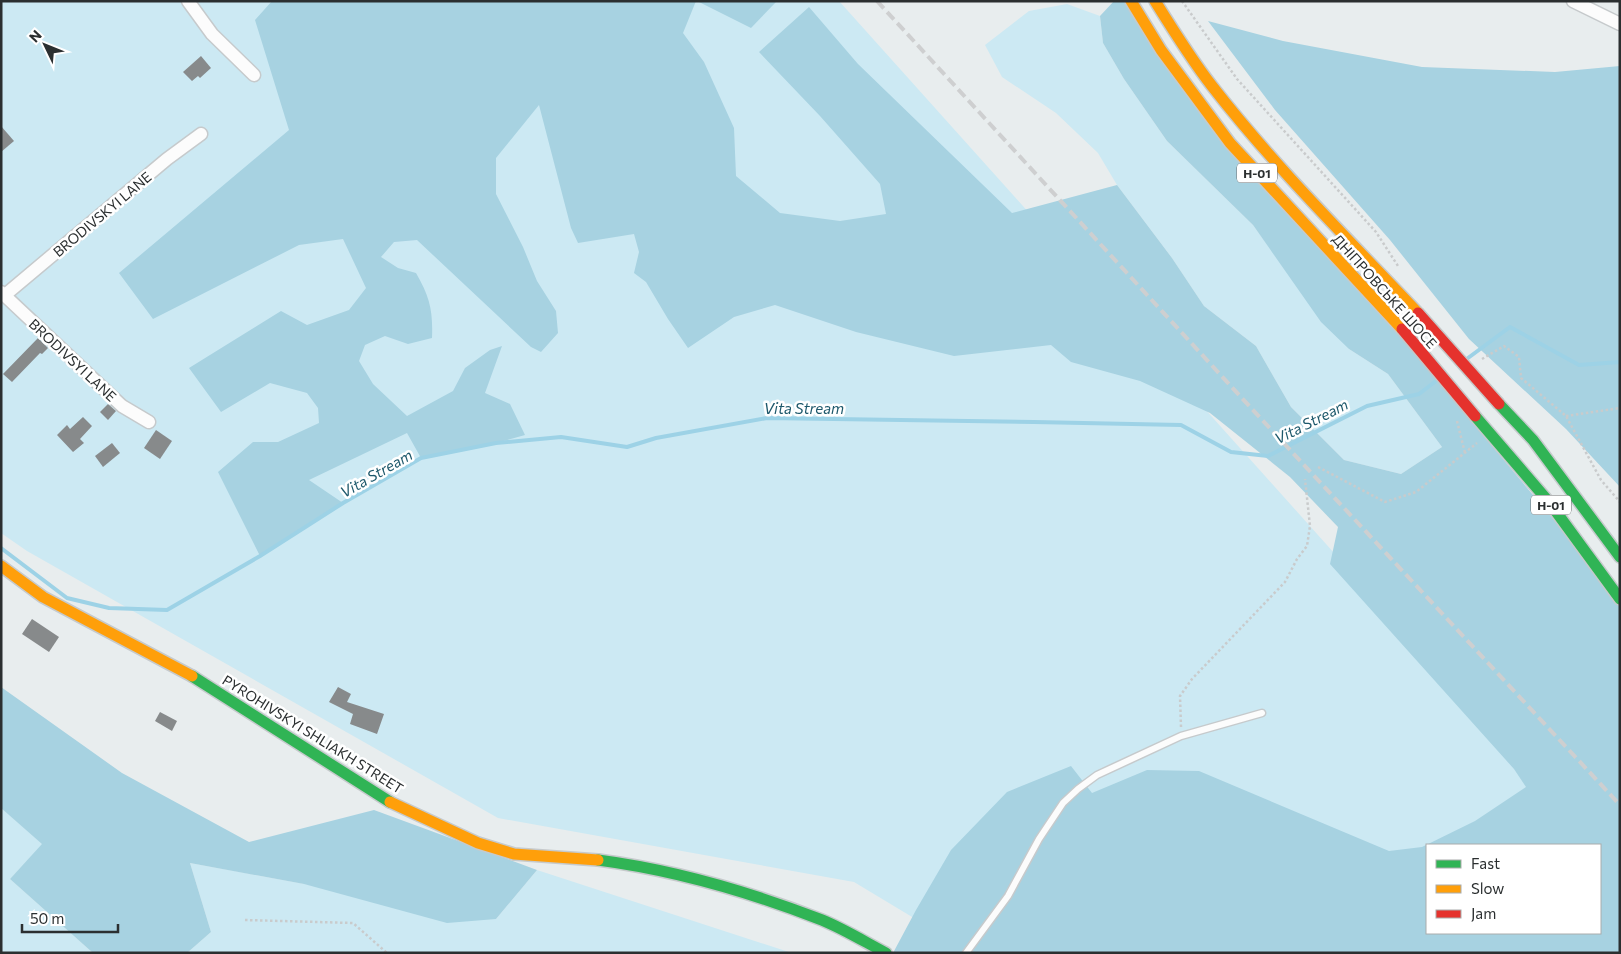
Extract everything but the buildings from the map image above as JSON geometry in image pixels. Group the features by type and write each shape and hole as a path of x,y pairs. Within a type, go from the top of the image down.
{"main road":[{"name":"ДНІПРОВСЬКЕ ШОСЕ","path":"1131,1 1161,50 1230,143 1402,329 1549,502 1620,599"},
{"name":"ДНІПРОВСЬКЕ ШОСЕ","path":"1154,1 1174,35 1246,129 1418,313 1533,440 1620,557"},
{"name":"PYROHIVSKYI SHLIAKH STREET","path":"1,566 43,597 185,671 384,799 478,843 514,854 600,860 678,874 741,892 823,921 886,953"}],"street":[{"path":"188,1 212,34 254,76"},
{"path":"1573,1 1620,24"},
{"name":"BRODIVSKYI LANE","path":"3,294 167,159 201,134"},
{"name":"BRODIVSYI LANE","path":"3,294 122,406 149,422"}],"lane":[{"path":"966,953 1008,896 1039,839 1063,803 1078,789 1097,775 1181,736 1262,713"}],"path":[{"path":"1182,1 1237,79 1376,232 1399,267"},
{"path":"1478,362 1504,346 1519,357 1521,378 1566,416 1601,480 1620,502"},
{"path":"1566,416 1620,408"},
{"path":"1318,467 1385,502 1393,500 1416,492 1465,453 1457,421"},
{"path":"1181,736 1180,696 1192,679 1285,582 1297,558 1307,546 1310,526 1305,479"},
{"path":"245,920 353,923 387,953"}],"shaded area":[{"path":"1,1 839,1 1595,844 1426,844 1426,934 1601,934 1620,953 972,953 854,882 498,818 27,551 1,533"},
{"path":"272,1 696,1 683,33 704,62 734,128 736,176 780,213 840,221 886,214 880,184 820,116 759,52 809,7 858,64 1012,213 1117,185 1172,258 1204,306 1256,346 1291,407 1344,460 1401,474 1442,447 1388,374 1349,349 1321,322 1253,225 1167,141 1124,79 1103,43 1100,16 1114,1 1131,1 1161,50 1620,599 1620,953 893,953 951,850 1007,792 1071,766 1092,793 1147,770 1199,771 1389,851 1426,845 1426,934 1601,934 1601,844 1428,844 1475,821 1526,787 1514,769 1330,564 1338,527 1290,477 1210,413 1140,381 1071,362 1051,345 954,356 856,332 775,305 734,317 688,348 646,282 634,273 639,252 634,234 578,243 571,228 539,105 496,158 496,194 523,247 537,281 556,311 558,333 541,352 531,347 417,240 394,242 381,257 398,268 416,273 425,289 430,304 432,338 408,344 385,336 365,345 359,361 373,384 407,416 453,391 465,368 490,350 502,346 485,393 510,404 525,435 496,443 421,458 407,433 309,480 343,503 260,556 218,472 253,442 278,442 319,423 318,408 307,393 270,383 221,412 189,368 281,311 307,325 349,310 366,288 343,239 299,245 153,319 119,273 289,130 255,20"},
{"path":"697,1 777,1 751,28"},
{"path":"1067,4 1100,16 1103,43 1124,79 1167,141 1253,225 1285,269 1349,349 1388,374 1442,447 1401,474 1344,460 1291,407 1256,346 1204,306 1172,258 1117,185 1098,153 1056,113 1002,77 985,45 1029,11"},
{"path":"1208,21 1283,41 1422,67 1555,72 1620,66 1620,487 1566,429 1469,339 1390,240 1275,110"},
{"path":"1,687 122,773 249,842 374,810 537,870 496,919 447,923 304,884 190,863 211,932 187,953 93,953 10,879 42,844 1,808"},
{"path":"1,808 43,844 10,879 93,953 1,953"},
{"path":"190,863 496,919 537,870 792,953 187,953 211,932"}],"waterway":[{"name":"Vita Stream","path":"1468,358 1510,327 1579,365 1620,362"},
{"name":"Vita Stream","path":"1,548 67,598 109,608 167,610 421,458 496,443 561,437 627,447 656,438 767,418 1034,422 1181,425 1231,452 1268,456 1367,406 1419,394 1436,381"}],"railway":[{"path":"877,1 1239,395 1620,805"}],"traffic: fast":[{"path":"1499,404 1533,440 1620,557"},
{"path":"1475,416 1549,502 1620,599"},
{"path":"192,676 390,802"},
{"path":"598,860 684,876 740,891 830,924 886,953"}],"traffic: slow":[{"path":"1131,1 1161,50 1230,143 1402,329"},
{"path":"1155,1 1175,34 1236,116 1312,202 1418,313"},
{"path":"1,566 43,597 192,676"},
{"path":"390,802 478,843 514,854 598,860"}],"traffic: jam":[{"path":"1418,313 1499,404"},
{"path":"1402,329 1475,416"}]}
